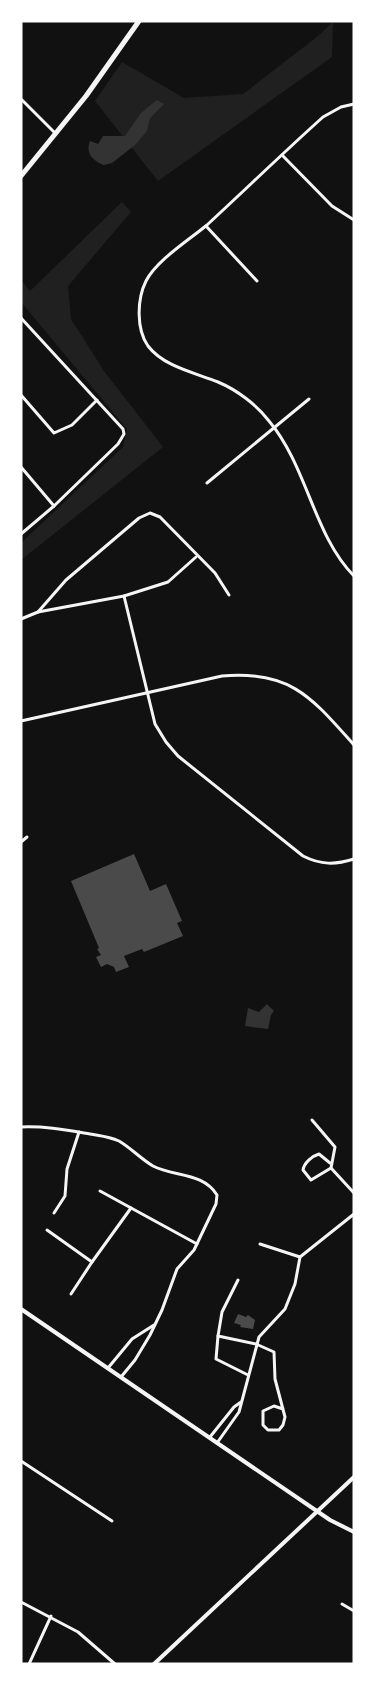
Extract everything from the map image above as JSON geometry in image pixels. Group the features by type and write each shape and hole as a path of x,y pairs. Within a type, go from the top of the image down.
{"main road":[{"path":"21,176 86,96 139,21"}],"street":[{"path":"21,99 55,133"},
{"path":"354,104 341,107 323,117 206,226 156,268 146,280 139,302 143,333 148,346 157,354 186,370 219,383 249,401 273,427 292,455 335,550 345,567 354,576"},
{"path":"282,155 332,206 354,220"},
{"path":"206,226 257,281"},
{"path":"21,318 123,429 124,434 118,444 54,506 21,534"},
{"path":"21,395 54,433 72,425 97,400"},
{"path":"207,483 309,398"},
{"path":"21,468 54,506"},
{"path":"38,612 66,580 139,518 150,514 160,517 196,557 215,573 229,595"},
{"path":"21,618 38,612 124,596 168,582 196,557"},
{"path":"124,596 155,724 166,742 178,756 304,856 318,863 331,864 354,859"},
{"path":"21,721 222,676 245,674 268,677 290,685 310,697 354,745"},
{"path":"21,842 27,837"},
{"path":"312,1120 335,1147 330,1163 331,1168 354,1193"},
{"path":"21,1127 42,1126 92,1135 103,1134 120,1142 153,1166 186,1174 204,1182 217,1195 216,1204 197,1244 177,1269 143,1348 121,1377"},
{"path":"54,1213 65,1196 67,1174 78,1132"},
{"path":"330,1163 319,1154 308,1161 303,1170 311,1180 331,1168"},
{"path":"100,1191 197,1244"},
{"path":"71,1294 131,1208"},
{"path":"218,1442 238,1412 258,1336 284,1309 295,1284 300,1257 354,1214"},
{"path":"47,1230 92,1262"},
{"path":"260,1244 300,1257"},
{"path":"238,1280 222,1312 216,1359 248,1375"},
{"path":"21,1309 318,1511 354,1532"},
{"path":"108,1368 132,1339 154,1324"},
{"path":"218,1336 256,1344 274,1352 275,1379 283,1409 283,1425 279,1430 268,1430 263,1425 263,1411 274,1406 283,1409"},
{"path":"210,1437 234,1407 242,1401"},
{"path":"21,1461 112,1521"},
{"path":"154,1664 354,1477"},
{"path":"21,1602 51,1616 78,1632 114,1664"},
{"path":"342,1604 354,1611"},
{"path":"28,1664 51,1616"}],"shaded area":[{"path":"333,22 332,57 158,181 95,101 122,62 184,98 243,94 318,36"},
{"path":"157,100 164,104 150,118 147,131 135,145 112,163 104,165 93,159 89,153 90,141 98,144 103,136 125,136 141,113"},
{"path":"122,202 131,212 68,286 71,319 104,371 163,447 21,560 21,543 123,447 127,429 21,302 21,280 30,291"},
{"path":"267,1004 274,1011 271,1015 268,1029 245,1026 248,1008 259,1012"}],"building":[{"path":"134,854 150,891 166,884 182,921 177,923 183,936 144,952 142,949 124,956 129,967 116,972 114,967 107,964 101,967 96,957 101,955 97,949 99,948 71,881"},
{"path":"238,1314 246,1317 248,1315 255,1320 253,1329 240,1327 241,1325 234,1323"}]}
